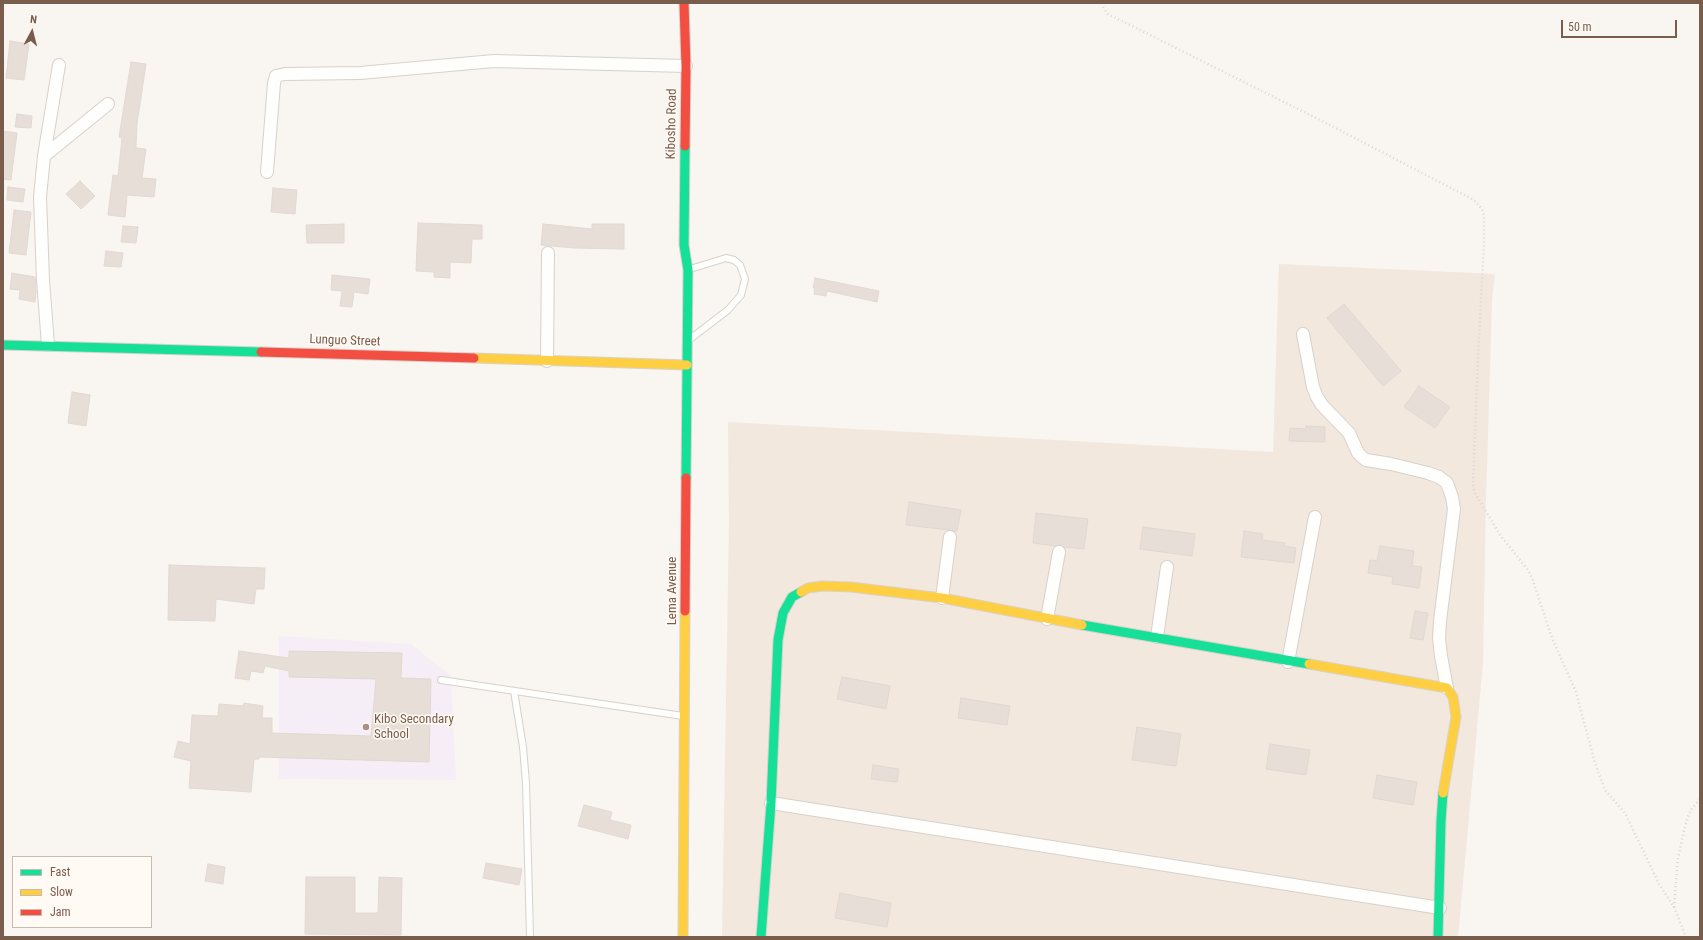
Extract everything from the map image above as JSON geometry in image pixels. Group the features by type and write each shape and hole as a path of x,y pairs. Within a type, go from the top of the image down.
{"street":[{"name":"Kibosho Road","path":"684,3 686,66 684,245"},
{"path":"267,172 274,83 276,76 285,74 360,73 409,70 494,62 686,66"},
{"path":"48,344 40,197 44,156 59,65"},
{"path":"44,156 108,104"},
{"name":"Lema Avenue","path":"683,937 688,340 688,270 684,245"},
{"path":"547,361 548,253"},
{"path":"1303,334 1313,388 1317,397 1349,433 1358,453 1366,460 1391,464 1439,477 1447,483 1452,497 1454,509 1439,632 1441,656 1447,688 1453,697 1456,717 1444,786 1441,820 1440,908 1438,937"},
{"name":"Lunguo Street","path":"3,344 48,344 687,365"},
{"path":"1288,662 1314,517"},
{"path":"942,598 950,537"},
{"path":"1047,619 1059,552"},
{"path":"1157,637 1167,568"},
{"path":"761,937 770,803 778,640 783,613 792,597 808,588 822,586 851,587 942,598 1047,619 1157,637 1288,662 1447,688"},
{"path":"770,803 1440,908"}],"lane":[{"path":"688,270 726,258 734,260 740,265 745,279 741,295 728,310 688,340"},
{"path":"441,680 685,716"},
{"path":"514,691 523,747 526,783 530,937"}],"path":[{"path":"1103,3 1103,7 1108,14 1342,131 1474,200 1482,209 1484,217 1484,244 1478,357 1475,493 1500,535 1528,570 1532,578 1552,638 1577,696 1595,763 1605,790 1625,813 1659,884 1674,907 1686,937"},
{"path":"1674,907 1678,858 1685,826 1690,811 1700,799"}],"shaded area":[{"path":"1279,264 1495,274 1492,300 1483,663 1458,937 722,937 729,523 728,422 1273,452"},
{"name":"Kibo Secondary School","path":"279,636 411,644 451,676 456,780 279,779"}],"building":[{"path":"10,41 29,44 24,80 6,78"},
{"path":"131,62 146,64 137,124 136,148 146,149 142,178 156,179 154,197 127,195 125,217 108,215 113,175 118,176 122,138 119,137"},
{"path":"17,114 32,116 31,128 15,127"},
{"path":"3,131 17,133 11,180 3,179"},
{"path":"80,181 95,196 81,209 66,194"},
{"path":"8,187 25,189 23,202 7,200"},
{"path":"273,188 297,190 295,214 271,212"},
{"path":"14,210 31,212 26,255 9,253"},
{"path":"418,223 482,225 482,239 472,239 471,263 450,262 450,278 434,277 434,272 416,271"},
{"path":"344,224 344,243 307,243 306,225"},
{"path":"543,224 592,229 592,224 624,224 624,249 574,248 541,245"},
{"path":"123,226 138,227 136,243 121,242"},
{"path":"106,251 123,253 121,267 104,266"},
{"path":"12,273 35,277 35,302 19,299 20,290 10,289"},
{"path":"332,275 370,279 368,294 354,292 352,307 340,306 342,291 331,290"},
{"path":"815,278 879,291 877,302 827,291 826,296 814,294 815,288 813,288"},
{"path":"1344,304 1401,371 1383,386 1327,318"},
{"path":"1419,386 1450,407 1435,428 1404,407"},
{"path":"72,392 90,395 86,426 68,423"},
{"path":"1306,426 1325,427 1325,442 1289,441 1290,428 1306,429"},
{"path":"909,502 961,510 957,531 906,525"},
{"path":"1036,513 1088,519 1084,549 1033,543"},
{"path":"1143,527 1195,534 1192,556 1140,549"},
{"path":"1244,531 1263,534 1262,540 1285,543 1284,546 1296,548 1294,563 1241,557"},
{"path":"1380,546 1414,551 1412,566 1422,567 1419,588 1392,584 1393,577 1368,573 1370,560 1377,561"},
{"path":"169,565 265,568 264,589 256,589 254,604 216,599 215,621 168,620"},
{"path":"1415,611 1428,613 1423,640 1410,638"},
{"path":"239,651 289,658 289,651 402,653 401,678 431,679 429,762 259,757 259,759 254,759 251,792 189,788 191,761 174,757 178,741 190,744 192,715 218,716 219,704 243,706 244,703 263,706 262,718 272,718 272,733 371,736 376,679 289,677 289,671 265,666 263,673 251,671 249,680 235,678"},
{"path":"842,677 890,686 886,709 837,699"},
{"path":"961,698 1010,706 1007,725 958,718"},
{"path":"1137,727 1181,734 1176,766 1132,760"},
{"path":"1270,744 1310,750 1306,775 1266,769"},
{"path":"873,765 899,769 897,782 871,779"},
{"path":"1377,775 1417,782 1413,805 1373,798"},
{"path":"584,805 612,812 610,820 631,825 628,839 578,826"},
{"path":"486,863 522,869 519,885 483,878"},
{"path":"208,864 225,867 223,884 205,881"},
{"path":"306,877 355,877 355,913 378,913 379,877 402,878 401,935 305,934"},
{"path":"840,893 891,903 887,927 835,918"}],"traffic: fast":[{"path":"685,146 684,245 688,270 686,478"},
{"path":"3,345 261,352"},
{"path":"761,937 771,803 778,640 783,613 792,597 801,592"},
{"path":"1082,625 1309,664"},
{"path":"1438,937 1443,793"}],"traffic: slow":[{"path":"474,358 687,365"},
{"path":"801,592 808,588 822,586 851,587 942,598 1082,625"},
{"path":"683,937 685,611"},
{"path":"1309,664 1447,688 1453,697 1456,717 1443,793"}],"traffic: jam":[{"path":"684,3 686,66 685,146"},
{"path":"261,352 474,358"},
{"path":"685,611 686,478"}],"place":[{"name":"Kibo Secondary School","path":"366,727"}]}
